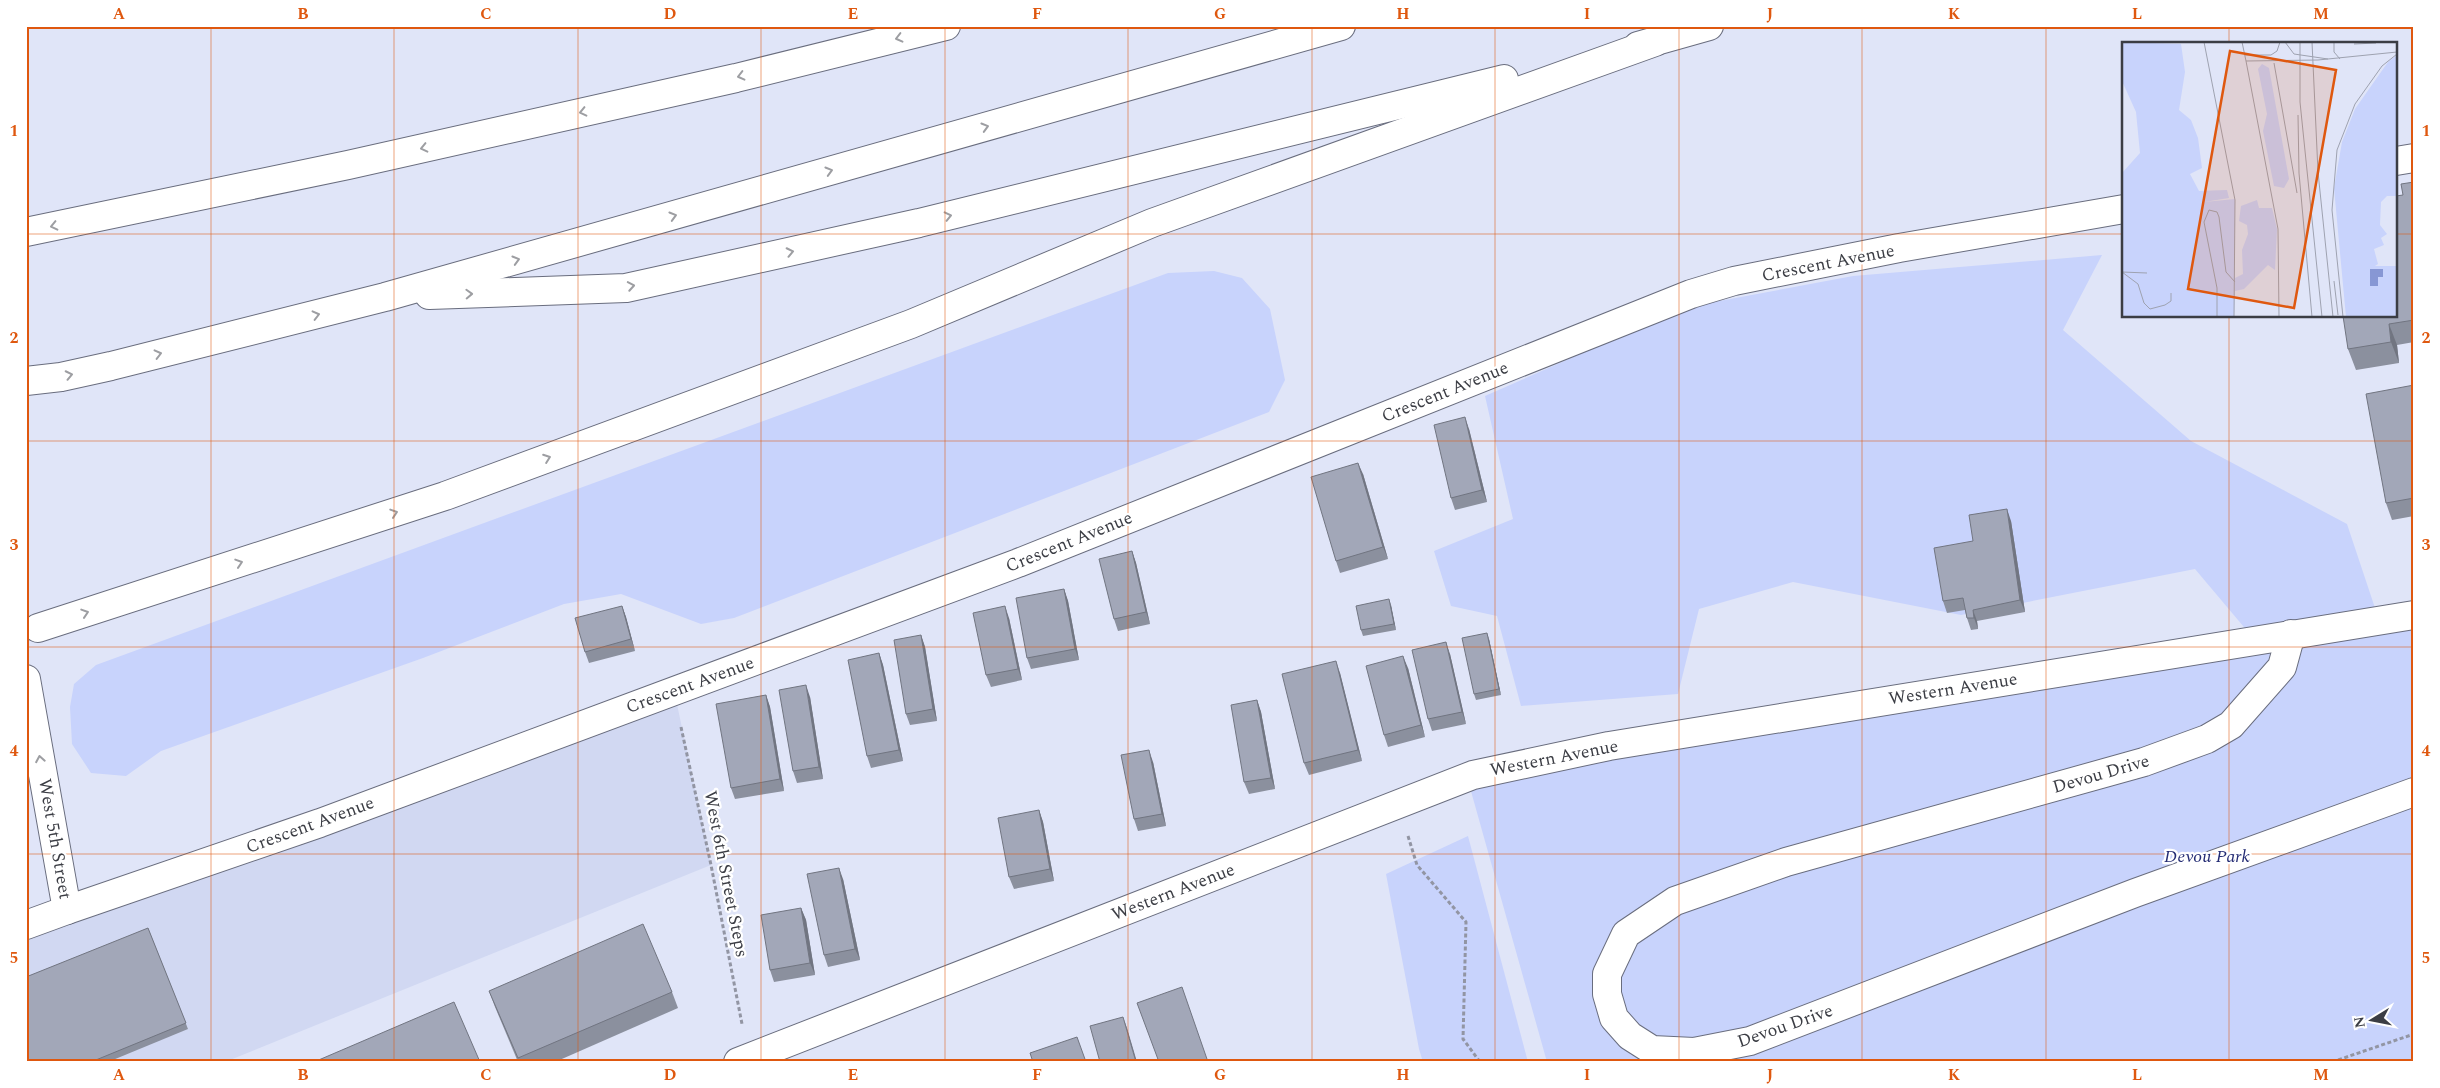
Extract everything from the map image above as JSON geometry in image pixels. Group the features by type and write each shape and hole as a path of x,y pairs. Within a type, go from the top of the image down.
{"main road":[{"path":"26,232 348,166 736,78 946,26"},
{"path":"26,381 61,377 111,366 385,297 1340,26"},
{"path":"385,297 626,288 920,223 1091,182 1655,42 1709,26"},
{"path":"38,628 445,496 911,324 1152,223 1655,42"},
{"path":"2398,161 2414,158"},
{"name":"Crescent Avenue","path":"26,925 320,823 1018,563 1691,294 1734,281 1889,250 2122,209"},
{"name":"Western Avenue","path":"738,1062 1473,775 1609,746 2414,615"},
{"name":"Devou Drive","path":"2291,634 2282,667 2231,725 2207,739 2144,762 1786,862 1675,901 1626,934 1607,974 1607,994 1614,1018 1630,1036 1652,1050 1694,1052 1750,1041 2136,892 2414,792"},
{"name":"West 5th Street","path":"26,679 67,910"}],"path":[{"name":"West 6th Street Steps","path":"681,727 711,865 742,1027"},
{"path":"1406,830 1417,865 1466,922 1463,1039 1480,1062"},
{"path":"2332,1062 2414,1034"}],"shaded area":[{"path":"674,690 711,865 225,1062 26,1062 26,925"}],"green space":[{"name":"Devou Park","path":"2102,255 2063,330 2191,441 2347,524 2379,620 2414,615 2414,1062 1547,1062 1467,777 2254,639 2195,569 1961,615 1793,582 1699,609 1678,694 1521,706 1497,616 1451,606 1434,551 1513,519 1485,396 1687,307 1853,276"},
{"path":"1214,271 1242,278 1270,309 1285,380 1269,412 734,618 701,624 621,594 564,604 423,658 161,751 126,776 91,773 72,744 70,707 74,684 96,665 1168,273"},
{"path":"1468,836 1528,1062 1423,1062 1419,1049 1386,874"}],"building":[{"path":"2414,182 2414,320 2389,324 2391,342 2348,349 2343,318 2398,318 2398,196 2403,195 2401,184"},
{"path":"2414,385 2414,498 2386,503 2366,394"},
{"path":"1465,417 1482,490 1451,498 1434,425"},
{"path":"1358,463 1383,547 1336,561 1311,477"},
{"path":"2007,509 2020,600 1973,610 1974,618 1967,618 1963,598 1943,601 1934,548 1973,541 1969,515"},
{"path":"1132,551 1146,612 1114,619 1099,559"},
{"path":"1064,589 1075,649 1027,658 1016,598"},
{"path":"1389,599 1394,624 1361,630 1356,606"},
{"path":"622,606 631,639 585,652 575,618"},
{"path":"1005,606 1018,669 986,675 973,613"},
{"path":"1487,633 1499,689 1474,694 1462,638"},
{"path":"921,635 933,709 906,714 894,640"},
{"path":"1446,642 1462,712 1428,719 1412,650"},
{"path":"879,653 899,750 867,756 848,660"},
{"path":"1403,656 1421,725 1384,735 1366,666"},
{"path":"1336,661 1358,750 1304,763 1282,674"},
{"path":"806,685 819,767 793,771 779,690"},
{"path":"766,695 780,779 731,788 716,704"},
{"path":"1257,700 1271,778 1244,782 1231,705"},
{"path":"1149,750 1162,814 1134,819 1121,755"},
{"path":"1039,810 1050,869 1009,877 998,818"},
{"path":"839,868 855,949 824,955 807,874"},
{"path":"801,908 810,963 770,970 761,915"},
{"path":"643,924 672,992 518,1058 489,991"},
{"path":"148,928 186,1023 91,1062 26,1062 26,977"},
{"path":"1182,987 1208,1062 1159,1062 1137,1003"},
{"path":"454,1002 480,1062 314,1062"},
{"path":"1123,1017 1136,1062 1100,1062 1090,1026"},
{"path":"1077,1037 1086,1062 1033,1062 1030,1053"}]}
